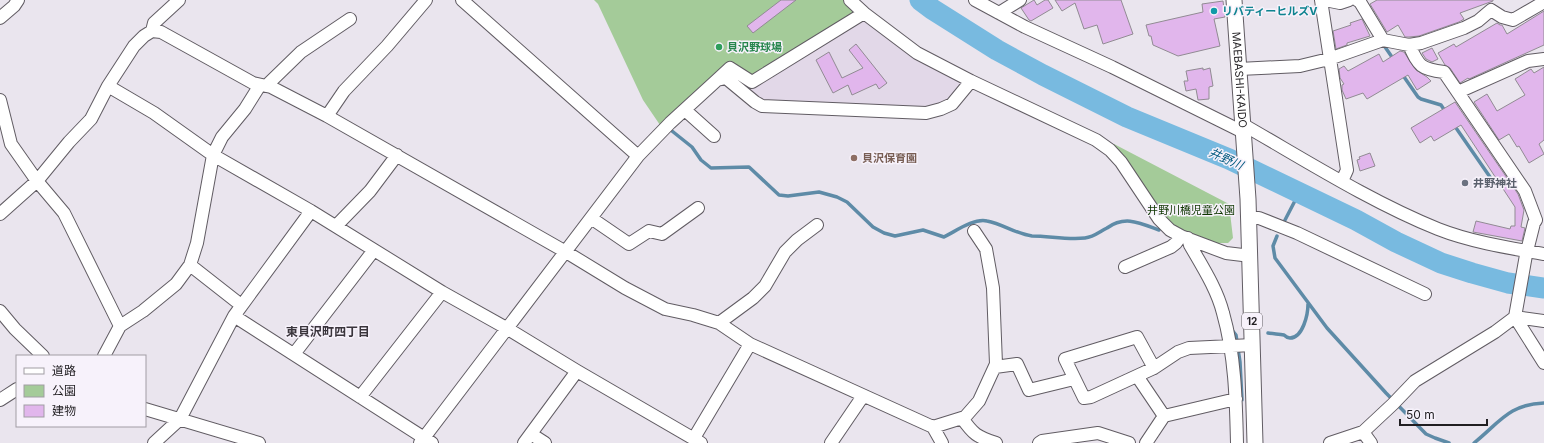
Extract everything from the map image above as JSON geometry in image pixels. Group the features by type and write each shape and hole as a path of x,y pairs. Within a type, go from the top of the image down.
{"main road":[{"name":"MAEBASHI-KAIDO","path":"1234,0 1243,130"},
{"name":"12","path":"1243,130 1251,256 1255,443"}],"street":[{"path":"0,18 14,6 18,0"},
{"path":"152,31 154,23 179,0"},
{"path":"327,116 344,91 387,46 426,0"},
{"path":"462,0 638,156"},
{"path":"850,0 864,13 917,54 1096,140 1110,150 1121,162 1160,219 1170,230 1226,253 1251,256"},
{"path":"975,0 1025,27 1243,130 1371,197 1438,229 1527,253 1544,254"},
{"path":"999,13 1020,0"},
{"path":"1321,0 1347,170 1342,181"},
{"path":"1325,0 1340,3 1350,0"},
{"path":"1357,0 1360,2 1383,40"},
{"path":"1239,69 1300,66 1329,59 1383,40 1409,45 1464,28 1478,21 1491,10 1502,17 1513,20 1544,2"},
{"path":"234,316 426,441 638,156 685,110 730,68 752,82 864,13"},
{"path":"105,355 120,326 144,311 176,284 190,265 197,244 213,155 222,137 263,85 301,52 350,19"},
{"path":"0,214 37,181 69,142 91,119 108,86 134,46 144,36 152,31 161,32 253,83 271,87 327,116 566,252 625,288 665,309 693,315 719,323 750,344 863,396 934,426 965,417 979,401 996,364 993,288 986,249 974,231"},
{"path":"1409,45 1418,63 1433,70 1444,72 1525,191 1540,217 1534,223 1516,315 1544,363"},
{"path":"1458,92 1528,61 1544,59"},
{"path":"717,80 726,78 762,106 926,113 952,104 971,81"},
{"path":"108,86 154,113 213,155 311,211 442,292 508,329 697,441 750,344"},
{"path":"0,100 11,144 37,181 64,213 120,326"},
{"path":"685,110 714,136"},
{"path":"336,226 370,191 397,155"},
{"path":"591,218 628,244 649,231 662,234 698,208"},
{"path":"158,442 180,419 241,305 311,211"},
{"path":"1249,218 1260,218 1297,232 1426,294"},
{"path":"719,323 753,298 765,286 786,252 797,240 817,225"},
{"path":"1125,267 1171,247 1185,237"},
{"path":"1185,237 1219,301 1223,312 1230,346 1236,399 1237,443"},
{"path":"294,354 374,250"},
{"path":"190,265 241,305"},
{"path":"360,397 442,292"},
{"path":"0,311 15,329 42,355"},
{"path":"1516,315 1544,321"},
{"path":"1330,443 1363,432 1415,381 1495,332 1516,315"},
{"path":"1154,368 1137,337 1065,359 1084,398 1091,397 1154,368 1173,355 1189,348 1253,345"},
{"path":"995,367 1017,364 1029,390 1074,379"},
{"path":"545,443 528,439 577,371"},
{"path":"1137,376 1164,416"},
{"path":"0,400 16,390"},
{"path":"831,443 863,396"},
{"path":"1146,443 1164,416 1236,399"},
{"path":"146,409 259,443"},
{"path":"962,418 971,430 980,437 996,443"},
{"path":"934,426 942,443"},
{"path":"1363,432 1371,443"},
{"path":"1040,443 1042,440 1098,434 1129,443"}],"shaded area":[{"path":"865,19 964,83 947,102 934,108 759,100 757,95 749,89"}],"green space":[{"name":"貝沢野球場","path":"594,0 857,0 865,19 749,89 717,71 660,125 643,100 598,4"},
{"name":"井野川橋児童公園","path":"1114,144 1229,204 1233,238 1228,243 1217,243 1186,232 1168,222 1113,147"}],"building":[{"path":"781,0 796,0 753,33 747,26"},
{"path":"1034,0 1037,5 1045,0 1048,0 1053,8 1031,21 1021,8"},
{"path":"1055,0 1121,0 1133,34 1103,44 1097,25 1084,29 1075,3 1062,11"},
{"path":"1377,0 1493,1 1460,13 1464,19 1459,22 1419,36 1405,37 1398,25 1387,32 1370,4"},
{"path":"1223,1 1225,17 1214,19 1220,46 1178,56 1153,45 1146,25 1203,12 1202,4"},
{"path":"1544,11 1544,45 1469,79 1468,78 1460,83 1450,68 1445,65 1438,53 1454,44 1456,47 1497,23 1502,25 1507,34"},
{"path":"1362,19 1370,36 1347,43 1347,45 1336,49 1333,31 1351,25 1350,23"},
{"path":"856,44 887,83 879,89 876,84 852,95 848,85 833,93 816,60 829,52 842,78 863,68 849,50"},
{"path":"1432,48 1438,59 1432,62 1426,59 1422,53"},
{"path":"1400,51 1404,52 1416,70 1431,81 1417,90 1408,75 1367,99 1363,93 1346,99 1342,90 1342,85 1344,84 1340,78 1339,69 1344,66 1348,71 1379,54 1383,62"},
{"path":"1544,67 1544,140 1539,144 1544,154 1529,163 1519,146 1517,147 1509,134 1499,140 1474,102 1487,94 1497,111 1525,95 1515,79 1531,69 1534,73"},
{"path":"1203,68 1203,70 1210,68 1213,86 1209,87 1209,99 1198,100 1196,89 1186,91 1184,81 1188,81 1186,71"},
{"path":"1455,102 1518,194 1524,210 1521,227 1525,228 1522,241 1473,232 1476,221 1510,229 1511,226 1515,226 1515,207 1461,125 1434,141 1431,136 1420,143 1411,128"},
{"path":"1370,153 1375,166 1360,171 1357,160 1360,159 1359,157"}],"waterway":[{"name":"井野川","path":"920,0 997,50 1043,75 1127,117 1229,159 1441,263 1508,283 1544,288"},
{"path":"1383,44 1394,60"},
{"path":"1402,74 1418,97 1441,105 1445,111"},
{"path":"1454,125 1490,177 1490,185"},
{"path":"672,131 692,147 701,160 711,168 749,167 779,195 788,196 819,192 837,197 847,202 873,227 884,233 895,236 923,230 944,237 976,221 993,222 1026,235 1065,238 1088,237 1114,224 1126,221 1139,223 1159,230"},
{"path":"1285,220 1299,193"},
{"path":"1277,236 1273,246 1275,258 1327,328 1386,393 1426,434 1449,443"},
{"path":"1268,333 1284,335 1289,338 1295,337 1304,325 1308,304"},
{"path":"1232,330 1236,335 1240,362 1242,400"},
{"path":"1474,443 1505,416 1513,411 1532,404 1544,403"}],"place":[{"name":"リバティーヒルズⅤ","path":"1214,11"},
{"name":"貝沢野球場","path":"719,47"},
{"name":"貝沢保育園","path":"854,158"},
{"name":"井野神社","path":"1465,183"}],"district":[{"name":"東貝沢町四丁目","path":"328,332"}]}
